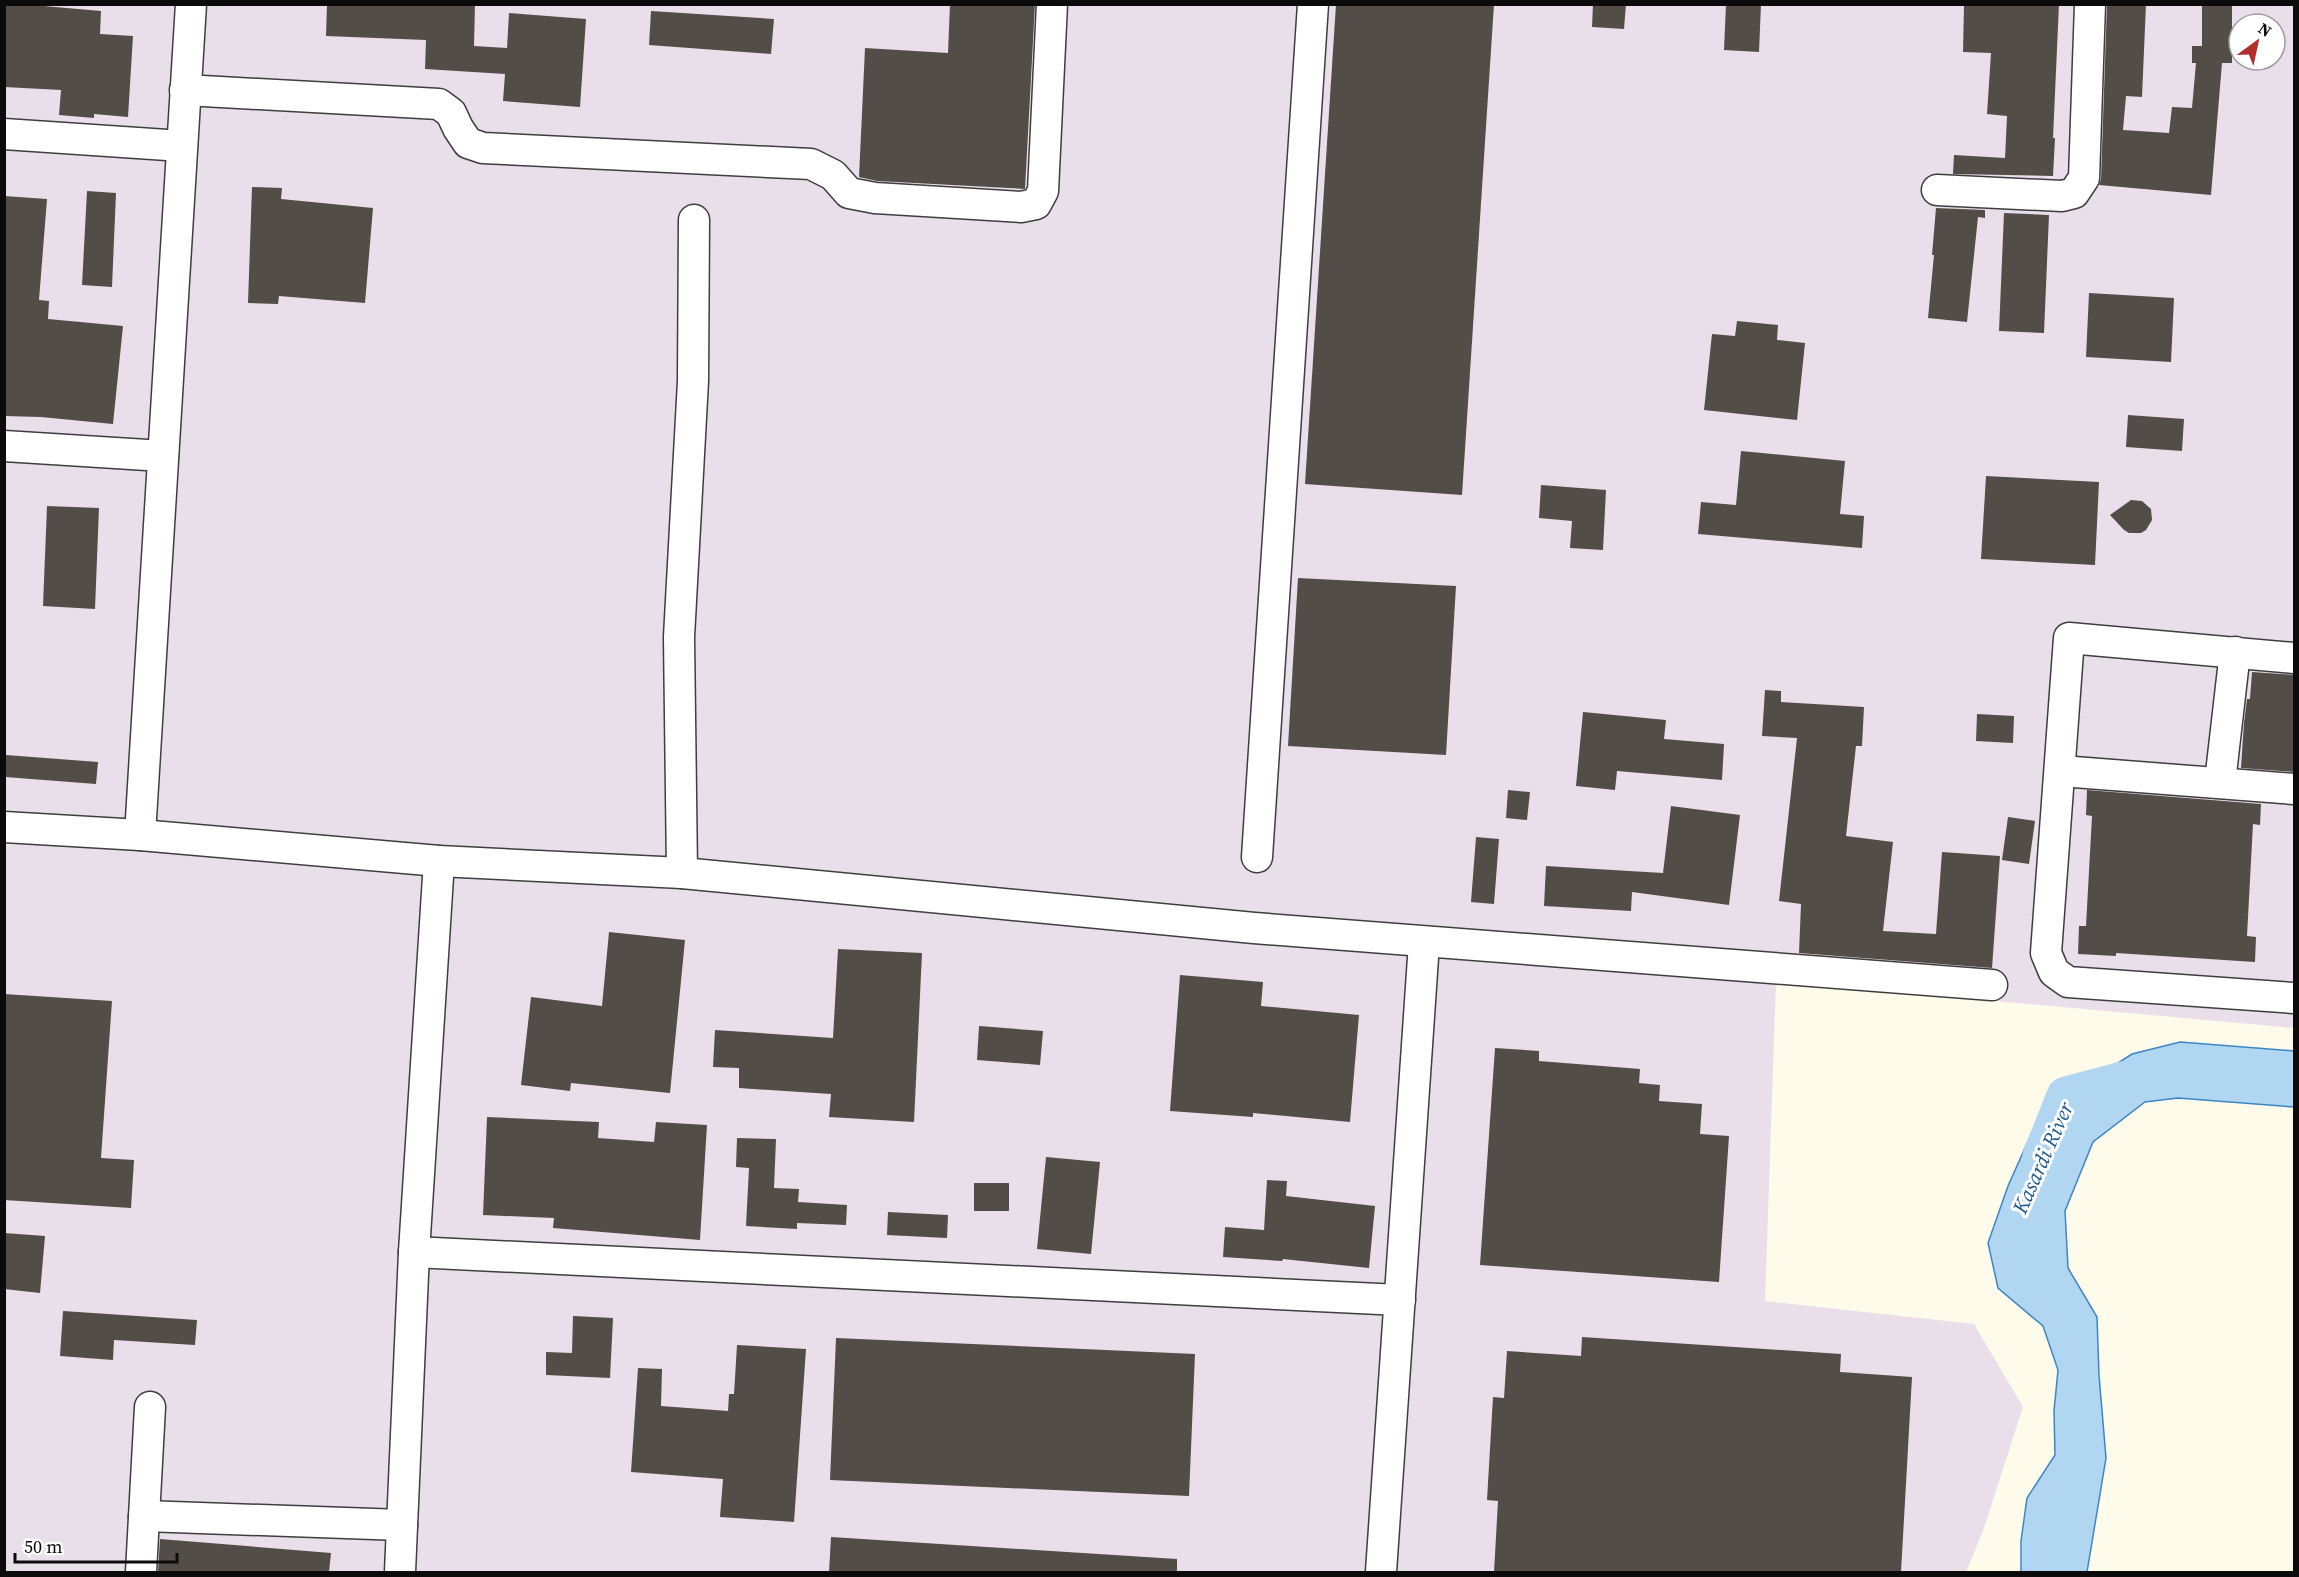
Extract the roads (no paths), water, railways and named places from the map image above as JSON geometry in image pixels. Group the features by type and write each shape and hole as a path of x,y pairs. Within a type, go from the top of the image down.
{"street":[{"path":"140,835 191,4"},
{"path":"185,90 439,104 451,113 468,143 483,148 811,164 833,175 849,193 875,198 1021,207 1036,204 1043,191 1052,4"},
{"path":"1257,857 1312,4"},
{"path":"1937,190 2062,196 2073,192 2084,178 2090,4"},
{"path":"4,134 182,146"},
{"path":"682,873 679,637 693,381 694,220"},
{"path":"4,446 163,456"},
{"path":"2295,658 2069,638 2046,953 2054,972 2068,982 2295,999"},
{"path":"2220,783 2235,652"},
{"path":"2061,771 2295,789"},
{"path":"4,827 140,835 439,861 682,873 1424,943 1992,985"},
{"path":"399,1572 414,1252 439,861"},
{"path":"1381,1572 1424,943"},
{"path":"414,1252 1400,1300"},
{"path":"141,1572 150,1407"},
{"path":"144,1515 402,1525"}],"water":[{"path":"2180,1042 2294,1051 2294,1107 2178,1098 2145,1102 2093,1142 2065,1211 2068,1268 2097,1317 2106,1458 2087,1572 2021,1572 2021,1541 2027,1498 2055,1455 2054,1411 2058,1370 2043,1326 1998,1288 1988,1243 2008,1186 2029,1139 2088,1082 2132,1054"}],"waterway":[{"name":"Kasardi River","path":"2042,1156 2066,1096 2126,1080"}]}
